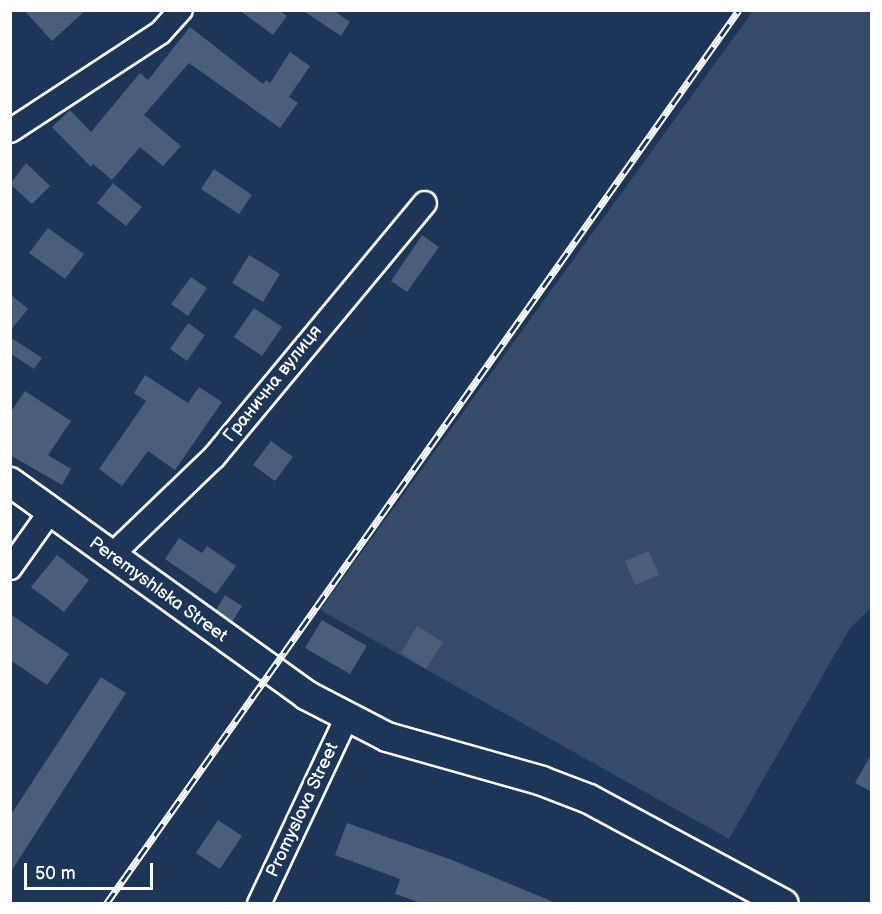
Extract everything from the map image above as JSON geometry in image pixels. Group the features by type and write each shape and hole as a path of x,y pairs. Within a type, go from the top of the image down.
{"main road":[{"name":"Peremyshlska Street","path":"10,482 306,695 346,717 387,737 542,780 589,799 784,903"}],"street":[{"path":"10,131 160,33 181,10"},
{"name":"Гранична вулиця","path":"111,556 214,457 424,203"},
{"path":"10,568 50,512"},
{"name":"Promyslova Street","path":"259,903 346,717"}],"shaded area":[{"path":"753,11 871,11 871,608 850,628 729,839 320,610"}],"building":[{"path":"24,10 86,10 52,41"},
{"path":"239,10 279,10 287,16 273,35"},
{"path":"302,10 333,10 350,22 341,36"},
{"path":"190,27 263,84 266,80 270,83 290,52 310,66 289,97 298,103 280,128 189,63 144,115 181,146 163,166 140,147 112,180 93,164 91,167 52,127 70,110 91,132 140,73 148,80"},
{"path":"26,163 50,186 32,204 10,184"},
{"path":"214,169 252,195 239,214 201,189"},
{"path":"113,183 142,207 126,226 97,203"},
{"path":"48,228 84,254 65,279 29,253"},
{"path":"422,235 439,247 407,292 391,281"},
{"path":"249,255 280,274 263,302 232,283"},
{"path":"191,277 207,288 188,316 171,304"},
{"path":"10,294 28,309 10,331"},
{"path":"254,308 282,327 262,356 234,337"},
{"path":"188,323 205,335 187,361 170,349"},
{"path":"10,337 42,358 34,369 10,353"},
{"path":"145,375 188,403 199,387 222,402 175,470 148,451 122,486 99,469 146,401 134,393"},
{"path":"25,391 71,421 48,455 71,469 62,485 10,455 10,413"},
{"path":"271,441 293,457 275,481 253,465"},
{"path":"179,538 202,553 207,546 236,566 216,594 165,559"},
{"path":"649,551 659,575 635,585 625,561"},
{"path":"57,555 89,580 64,612 31,587"},
{"path":"225,595 242,606 232,622 216,610"},
{"path":"10,614 69,654 47,685 10,660"},
{"path":"322,620 367,646 350,674 305,648"},
{"path":"417,626 443,642 426,669 401,653"},
{"path":"101,677 126,693 10,873 10,816"},
{"path":"872,753 872,792 855,783"},
{"path":"218,820 242,836 220,869 196,853"},
{"path":"347,823 452,860 556,903 421,903 395,894 400,879 335,855"}],"railway":[{"path":"106,904 739,10"}]}
